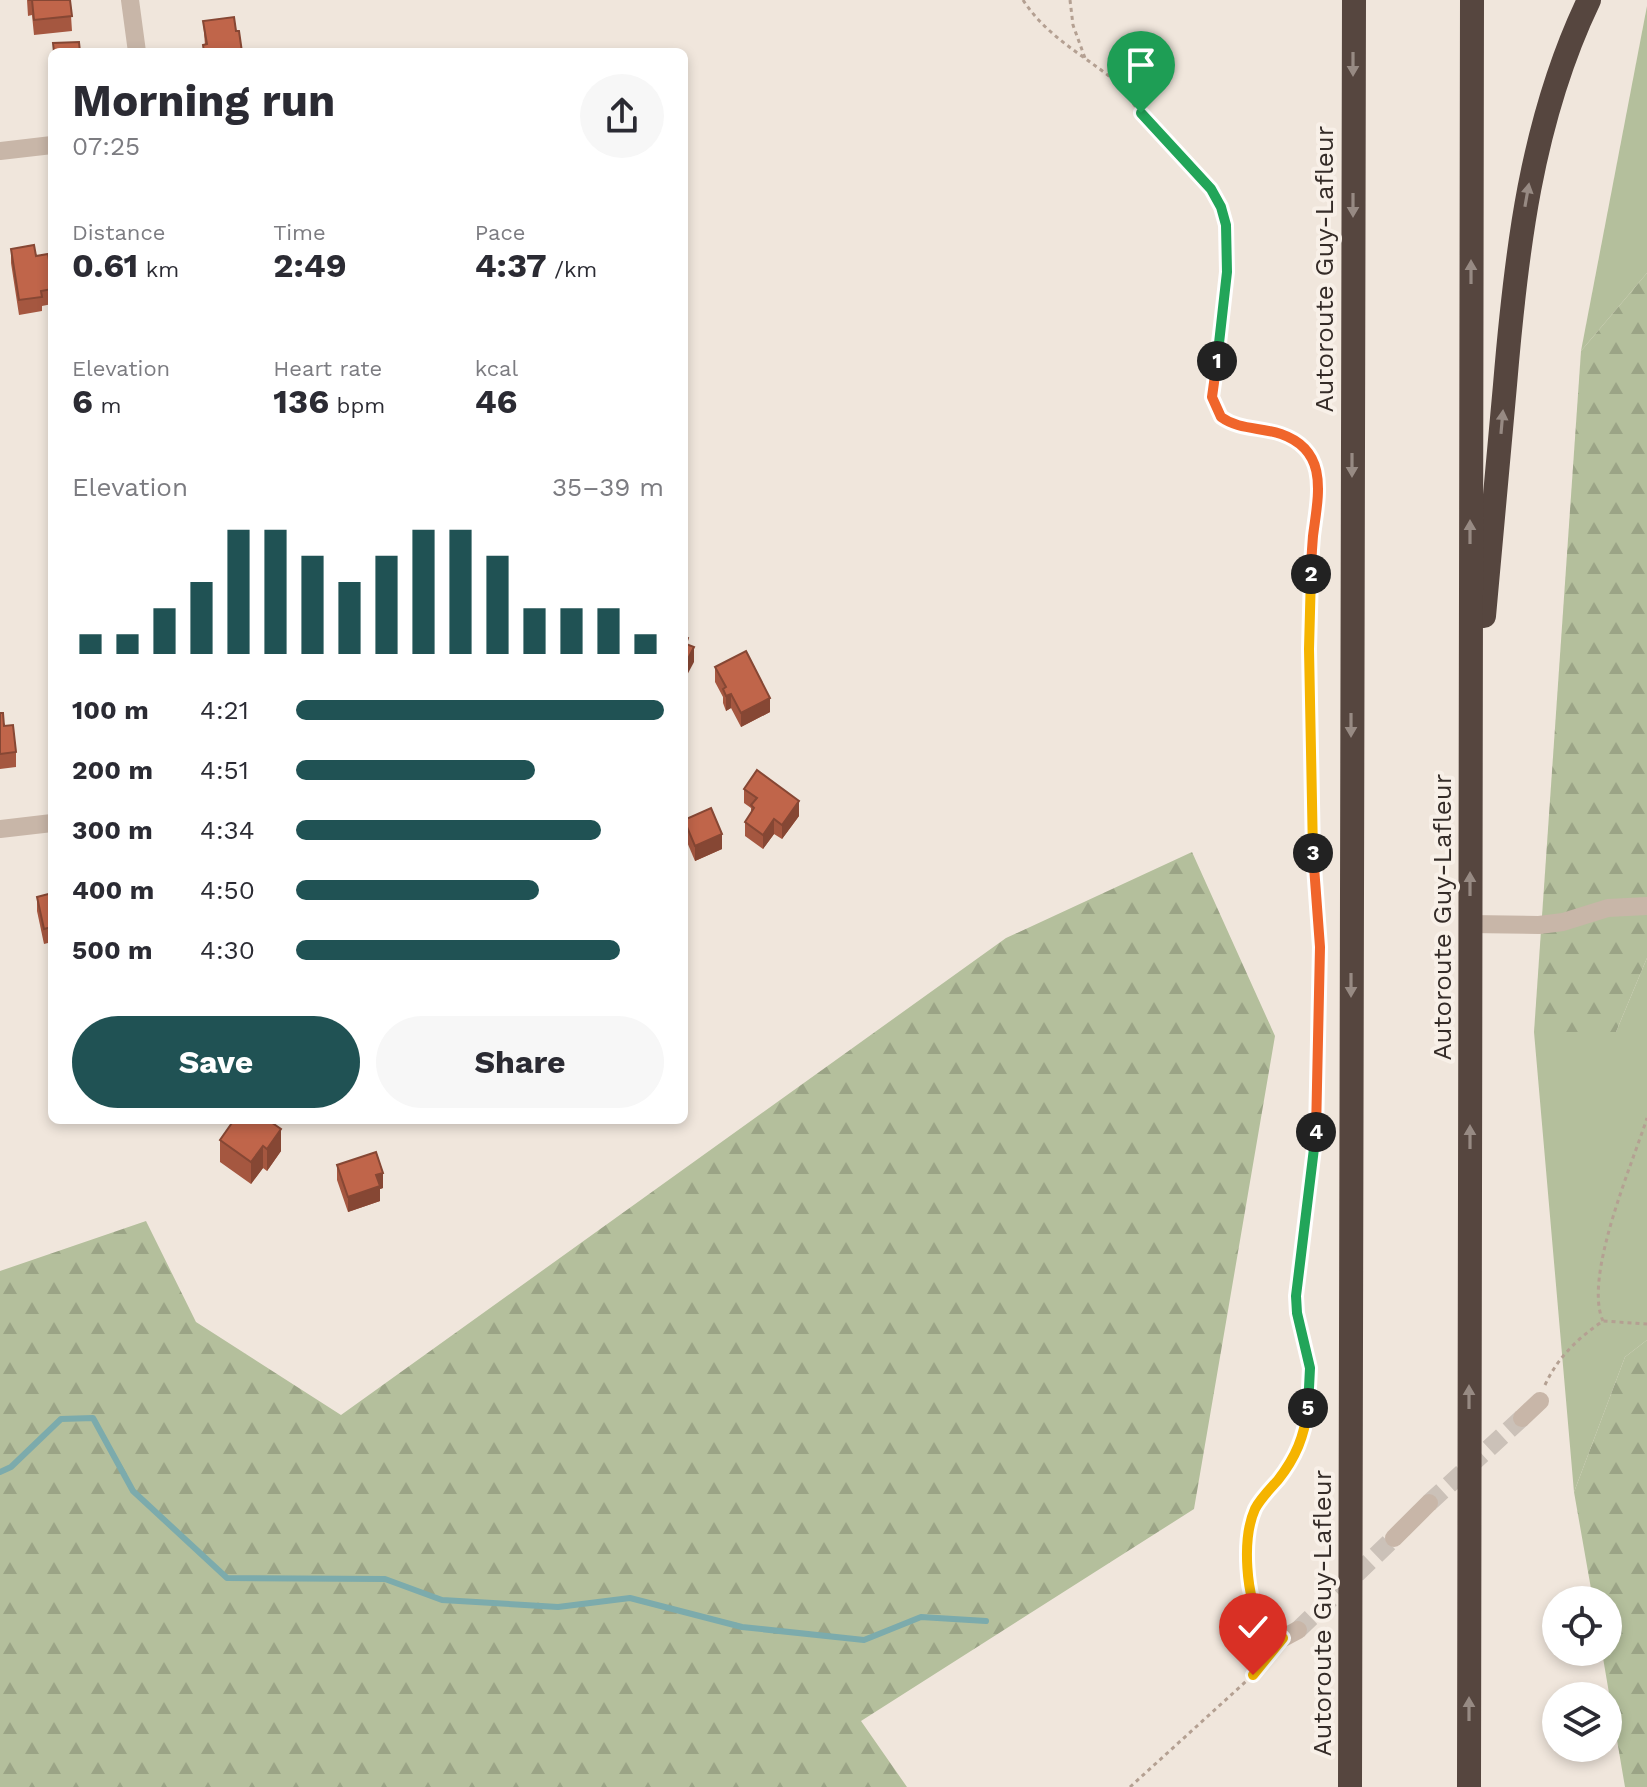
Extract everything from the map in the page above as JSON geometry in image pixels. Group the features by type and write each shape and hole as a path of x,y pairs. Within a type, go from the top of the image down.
{"highway":[{"name":"Autoroute Guy-Lafleur","path":"1350,1787 1354,0"},
{"name":"Autoroute Guy-Lafleur","path":"1469,1787 1472,0"},
{"path":"1470,778 1521,231 1531,173 1547,110 1567,50 1589,0"}],"street":[{"path":"130,0 136,48"},
{"path":"0,151 48,145"},
{"path":"0,829 48,823"},
{"path":"1470,924 1539,925 1563,922 1608,908 1647,906"},
{"path":"1522,1418 1540,1401"},
{"path":"1394,1538 1429,1503"}],"path":[{"path":"1023,0 1042,24 1123,89 1151,125 1211,189 1226,225 1227,272 1213,388 1216,408 1228,422 1294,440 1305,448 1318,472 1309,649 1312,827 1320,947 1316,1133 1296,1296 1310,1368 1309,1406 1301,1446 1288,1468 1255,1508 1247,1548 1251,1590 1264,1626 1291,1634 1253,1675 1130,1787"},
{"path":"1070,0 1073,25 1086,60"},
{"path":"1603,1321 1598,1311 1597,1296 1603,1256 1647,1118"},
{"path":"1540,1401 1559,1360 1579,1338 1603,1321 1647,1324"}],"green space":[{"path":"1647,6 1647,273 1581,351"},
{"path":"1647,273 1647,958 1616,1032 1534,1032 1581,351"},
{"path":"1192,852 1275,1036 1194,1509 861,1721 907,1787 0,1787 0,1271 146,1221 196,1322 341,1415 1006,938"},
{"path":"1647,958 1647,1340 1625,1357 1574,1492 1534,1032 1616,1032"},
{"path":"1647,1340 1647,1787 1625,1787 1621,1762 1622,1682 1607,1682 1604,1666 1622,1666 1622,1586 1591,1586 1574,1492 1625,1357"}],"building":[{"path":"32,0 70,0 72,16 34,20"},
{"path":"234,17 241,48 203,48 207,44 203,21"},
{"path":"79,42 80,48 54,48 53,43"},
{"path":"34,245 36,256 48,254 48,290 41,291 42,297 19,300 11,249"},
{"path":"688,645 694,647 688,659"},
{"path":"746,651 770,698 741,713 731,694 726,696 723,689 726,687 715,667"},
{"path":"0,713 3,713 4,726 13,725 16,752 0,754"},
{"path":"757,770 799,801 782,825 774,819 763,835 745,822 757,798 744,789"},
{"path":"711,808 722,834 695,846 688,829 688,818"},
{"path":"48,894 48,928 44,929 37,897"},
{"path":"231,1124 274,1124 281,1129 267,1149 263,1146 251,1162 220,1140"},
{"path":"376,1152 383,1173 376,1175 380,1186 348,1197 337,1165"}],"waterway":[{"path":"0,1472 11,1467 61,1419 93,1418 133,1491 227,1578 385,1579 442,1600 558,1607 630,1598 742,1627 864,1640 921,1617 986,1621"}],"tunnel":[{"path":"1429,1503 1522,1418"},
{"path":"1298,1630 1394,1538"}],"route":[{"path":"1141,113 1211,189 1226,225 1227,272 1212,397 1216,408 1228,422 1294,440 1305,448 1318,472 1309,649 1313,857 1320,992 1316,1133 1296,1296 1310,1368 1309,1406 1301,1446 1288,1468 1255,1508 1250,1525 1247,1568 1257,1612 1264,1626 1283,1638 1253,1675"}]}
